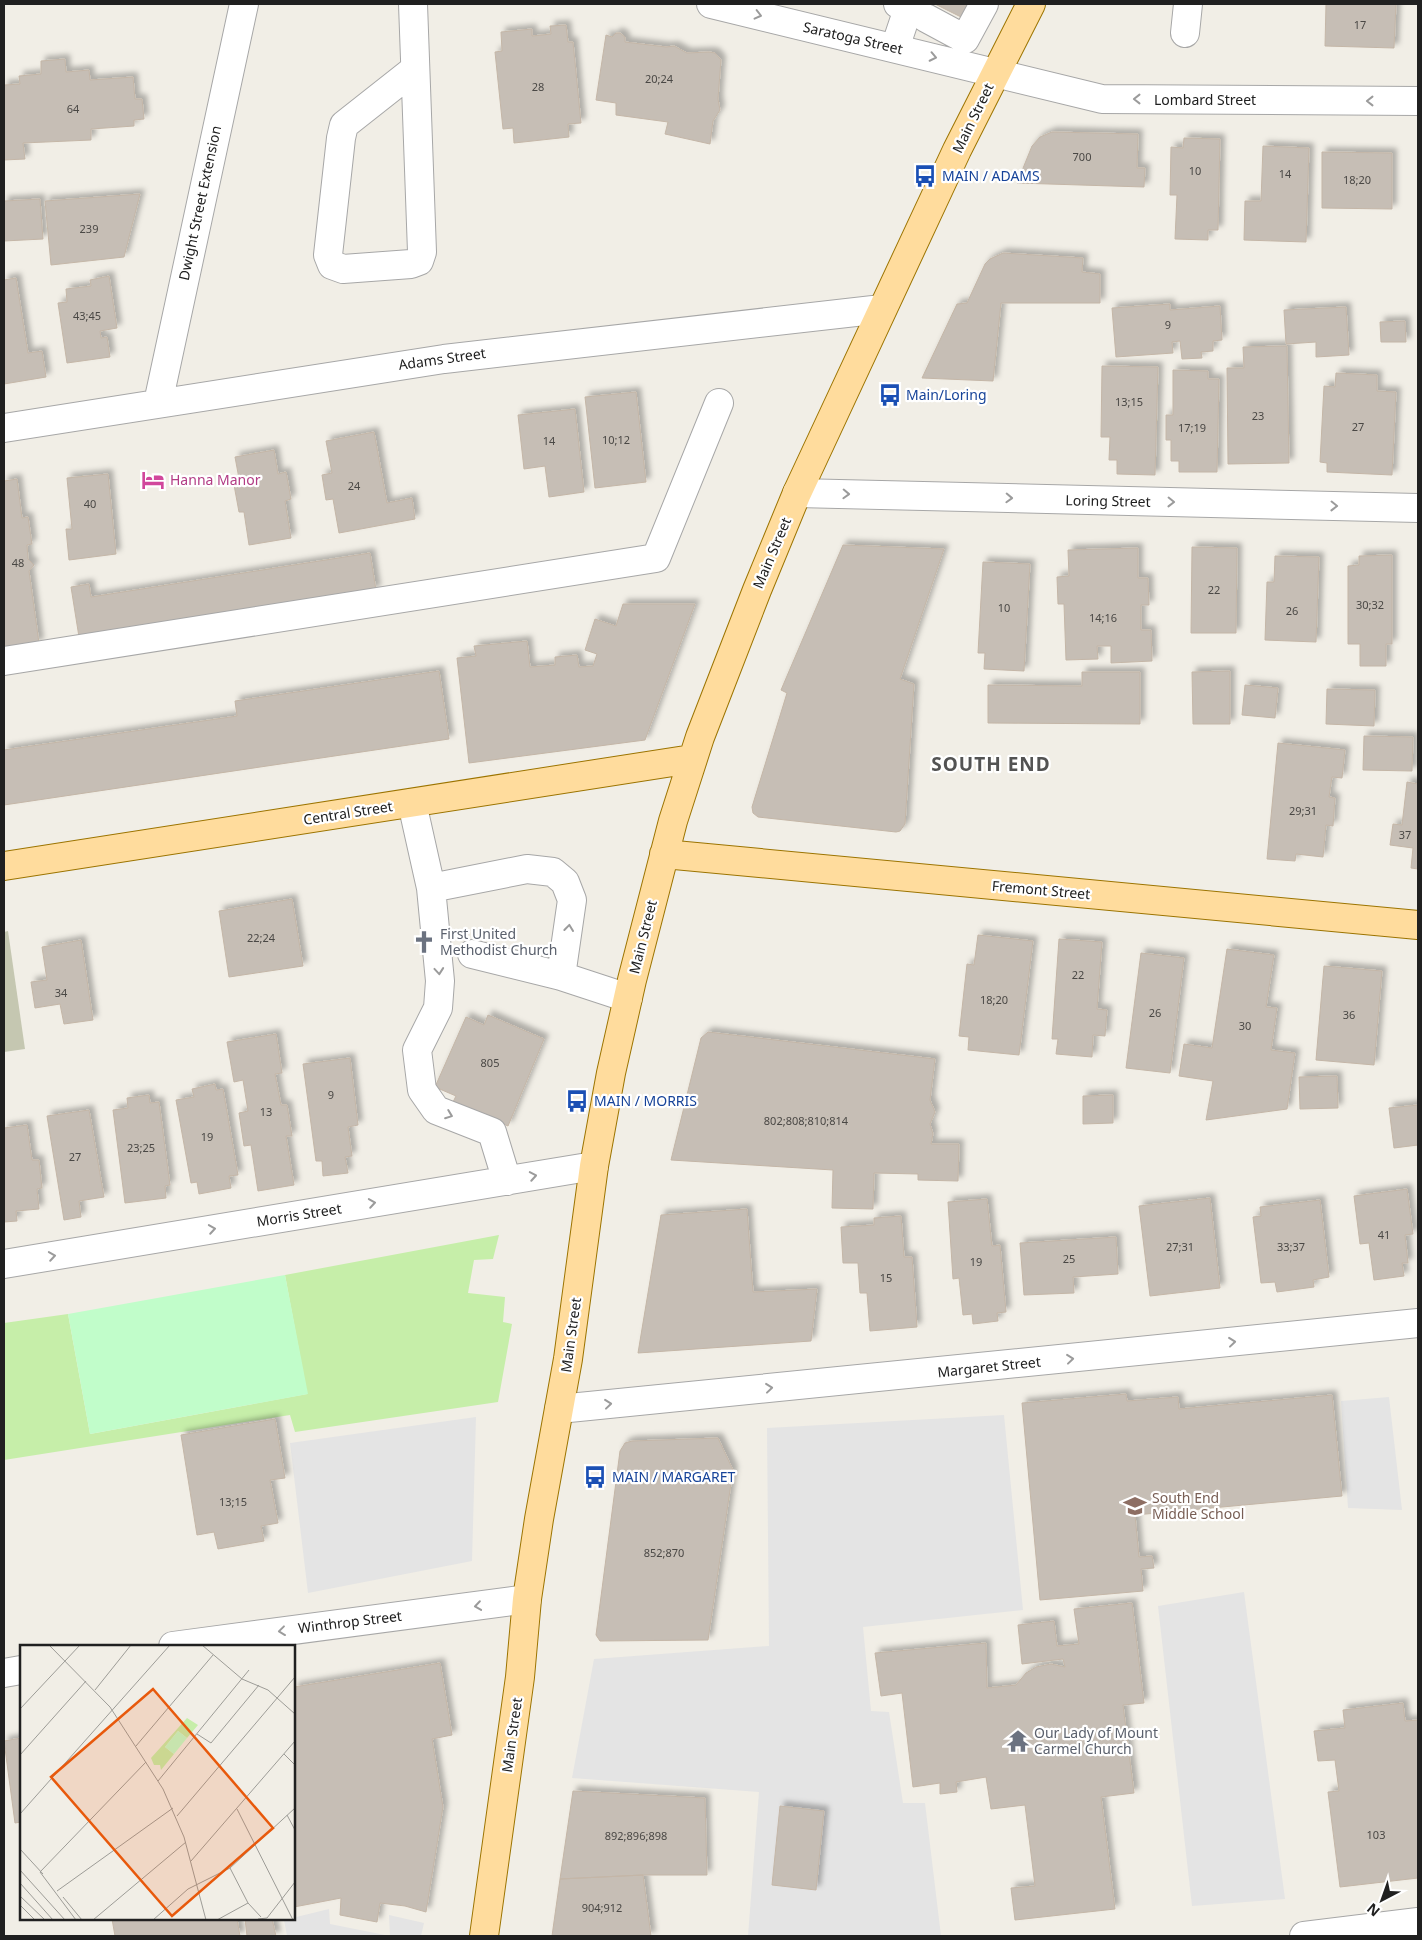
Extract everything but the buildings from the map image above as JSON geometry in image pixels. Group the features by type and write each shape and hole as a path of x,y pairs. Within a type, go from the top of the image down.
{"main road":[{"name":"Main Street","path":"484,1936 520,1677 527,1599 538,1519 559,1409 594,1166 628,998 664,854 692,759 738,638 798,493 882,309 996,71 1031,4"},
{"name":"Central Street","path":"4,866 692,759"},
{"name":"Fremont Street","path":"664,854 1418,925"}],"street":[{"name":"Dwight Street Extension","path":"158,402 244,4"},
{"path":"413,4 422,252 420,261 411,264 343,269 332,265 328,255 344,124 415,69"},
{"name":"Saratoga Street","path":"711,4 996,71"},
{"path":"895,48 916,9 965,38 984,4"},
{"path":"1185,33 1188,4"},
{"name":"Lombard Street","path":"996,71 1102,99 1418,101"},
{"name":"Adams Street","path":"4,428 444,358 882,309"},
{"path":"4,661 656,558 719,403"},
{"name":"Loring Street","path":"798,493 1418,508"},
{"path":"412,803 431,888 440,981 438,1008 417,1050 422,1090 436,1110 492,1132 507,1181"},
{"path":"431,888 527,869 554,872 565,882 572,900 561,976"},
{"path":"472,954 561,976 628,998"},
{"name":"Morris Street","path":"4,1264 594,1166"},
{"name":"Margaret Street","path":"559,1409 1418,1323"},
{"name":"Winthrop Street","path":"182,1645 527,1599"},
{"path":"4,1673 20,1670"},
{"path":"1304,1936 1418,1922"}],"shaded area":[{"path":"8,931 25,1049 4,1052 4,932"},
{"path":"1389,1397 1402,1510 1348,1508 1341,1401"},
{"path":"1004,1415 1023,1610 863,1627 871,1711 889,1712 903,1803 925,1803 941,1936 748,1936 759,1792 572,1778 594,1659 769,1646 767,1428"},
{"path":"476,1417 472,1561 308,1593 290,1443"},
{"path":"1244,1592 1285,1899 1192,1906 1158,1606"},
{"path":"329,1909 330,1924 390,1936 287,1936 284,1920 295,1920 295,1917"},
{"path":"389,1915 424,1923 421,1936 390,1936"}],"green space":[{"path":"499,1235 493,1259 474,1260 468,1293 505,1297 503,1322 512,1324 498,1402 295,1432 290,1415 4,1460 4,1323 68,1314 90,1434 307,1394 285,1275"},
{"path":"285,1275 308,1394 90,1434 68,1314"}],"place":[{"name":"MAIN / ADAMS","path":"925,176"},
{"name":"Main/Loring","path":"890,395"},
{"name":"Hanna Manor","path":"153,480"},
{"name":"First United Methodist Church","path":"424,942"},
{"name":"MAIN / MORRIS","path":"577,1101"},
{"name":"MAIN / MARGARET","path":"595,1477"},
{"name":"South End Middle School","path":"1135,1506"},
{"name":"Our Lady of Mount Carmel Church","path":"1018,1741"}],"district":[{"name":"SOUTH END","path":"991,764"}]}
